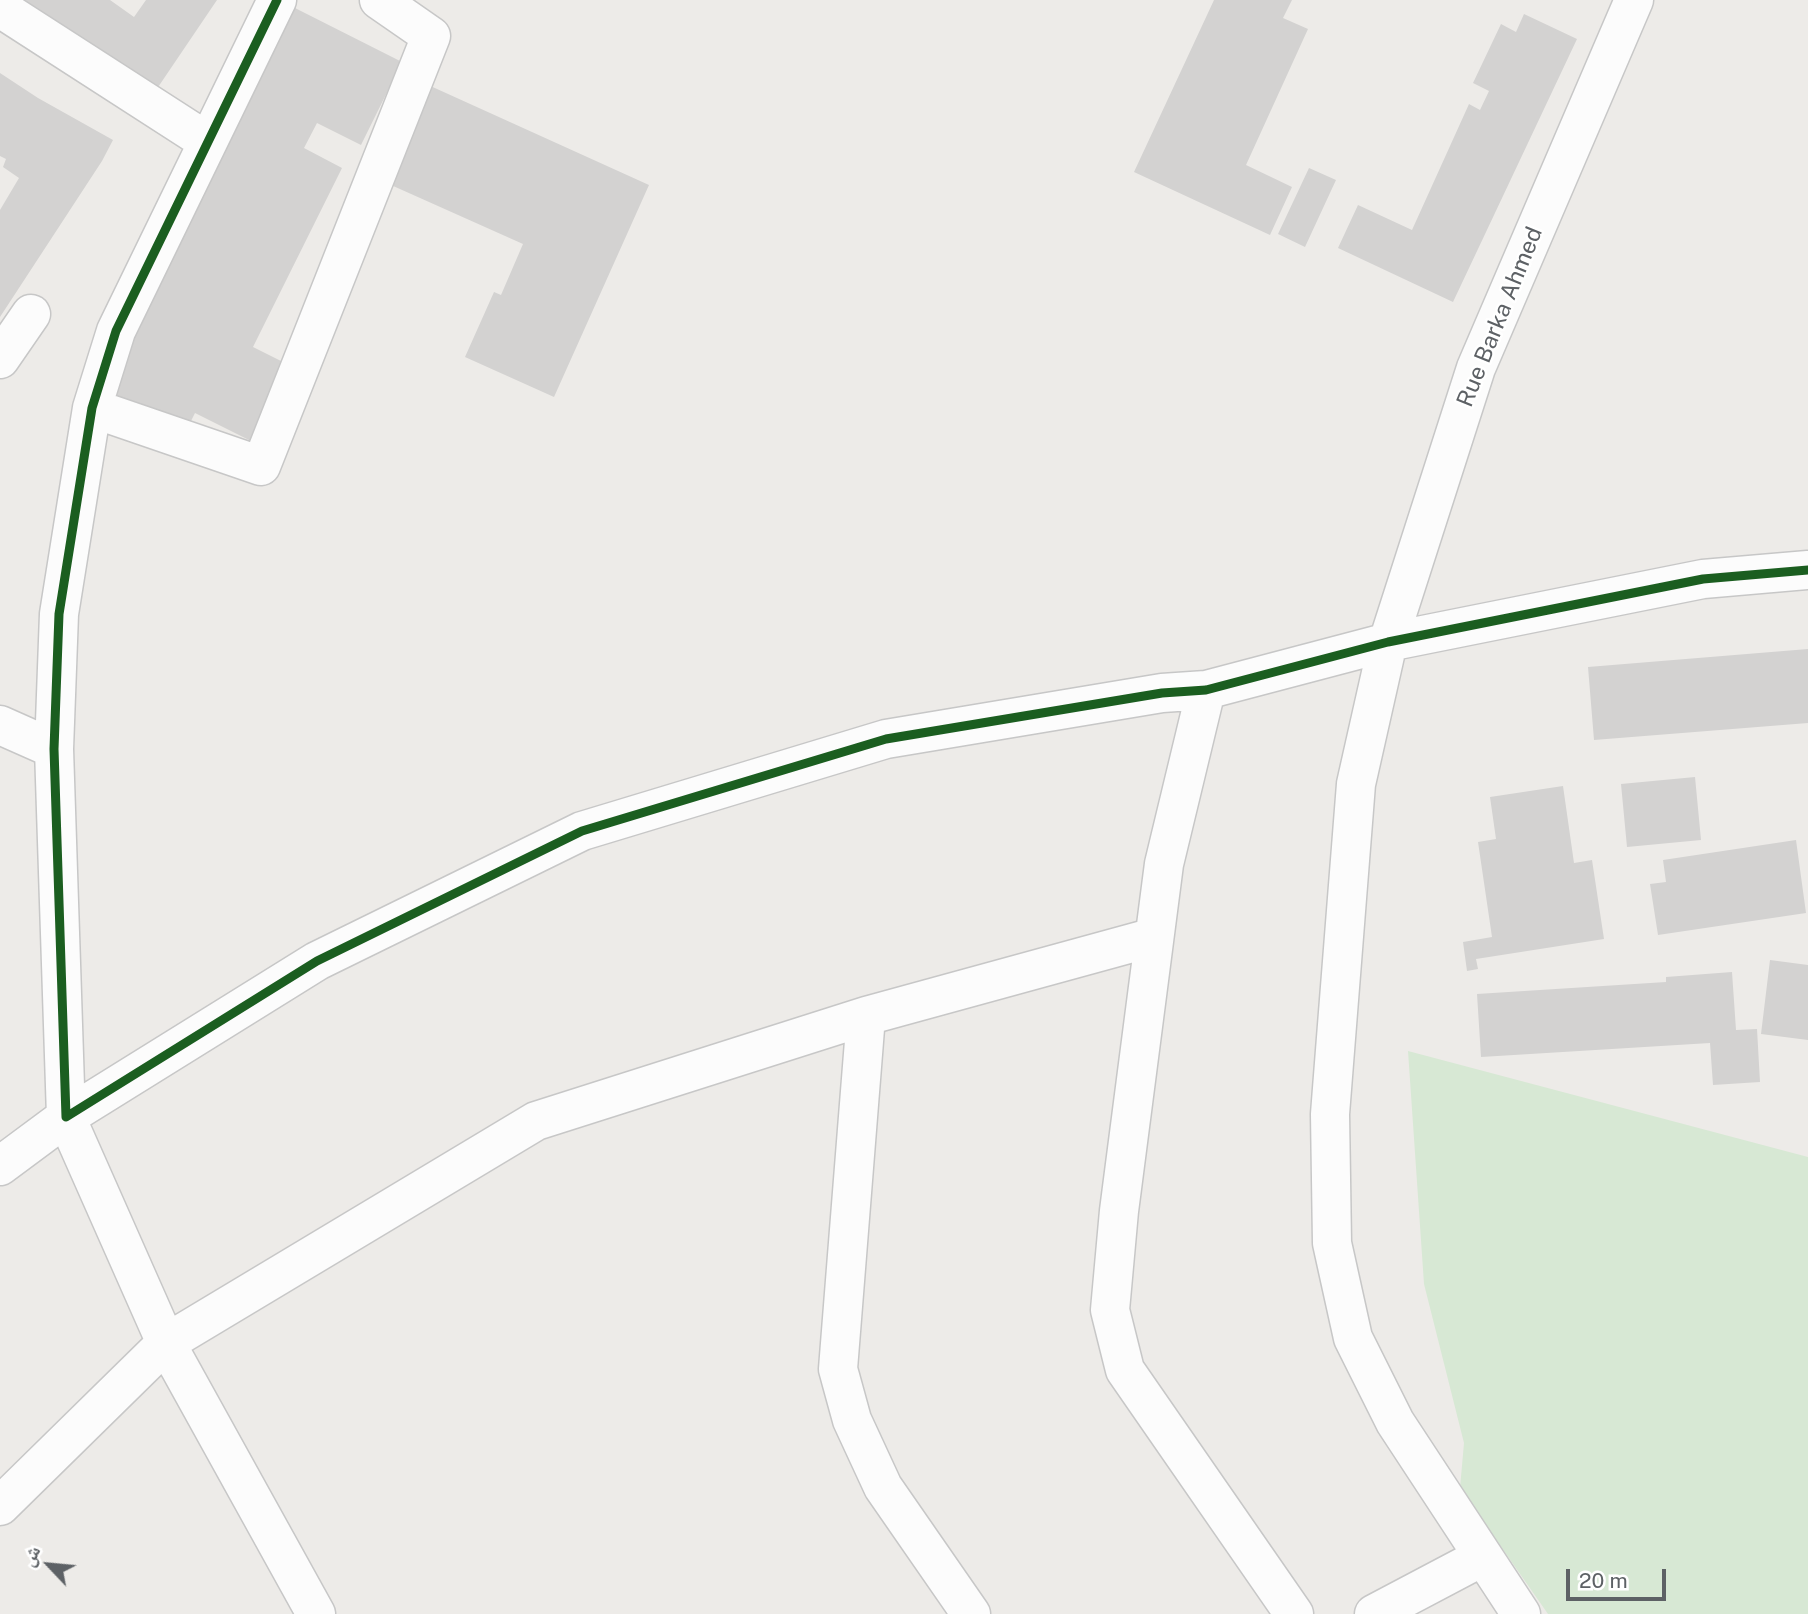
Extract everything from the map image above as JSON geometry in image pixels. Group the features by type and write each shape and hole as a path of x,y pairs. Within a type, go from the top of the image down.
{"street":[{"path":"277,0 116,331 92,408 59,614 54,749 66,1117 166,1343 304,1608"},
{"path":"92,408 261,466 431,36 379,0"},
{"name":"Rue Barka Ahmed","path":"1521,1614 1395,1422 1353,1338 1332,1243 1330,1114 1356,784 1388,642 1476,368 1634,0"},
{"path":"0,8 208,142"},
{"path":"0,359 31,314"},
{"path":"0,1166 66,1117 317,961 582,831 886,739 1162,693 1206,690 1388,642 1703,579 1808,570"},
{"path":"1206,690 1164,864 1119,1211 1110,1310 1125,1370 1294,1614"},
{"path":"0,724 54,749"},
{"path":"0,1507 166,1343 536,1121 866,1016 1154,937"},
{"path":"866,1016 838,1369 852,1420 883,1487 971,1614"},
{"path":"1374,1614 1482,1557"}],"green space":[{"path":"1408,1051 1808,1157 1808,1614 1548,1614 1460,1488 1464,1443 1424,1284"}],"building":[{"path":"0,0 110,0 134,17 146,0 217,0 150,99"},
{"path":"1214,0 1292,0 1283,18 1308,29 1246,165 1292,187 1270,235 1134,172"},
{"path":"293,7 402,62 361,145 317,123 304,148 342,168 253,347 293,367 255,443 195,413 185,433 102,392"},
{"path":"1524,14 1577,39 1453,302 1338,248 1358,205 1412,230 1469,104 1480,110 1489,91 1473,83 1501,24 1516,32"},
{"path":"0,73 38,98 113,140 0,317 0,210 19,178 3,167 6,159 0,156"},
{"path":"426,84 649,185 554,397 465,357 494,292 501,295 523,244 382,181"},
{"path":"1309,168 1336,180 1305,247 1278,234"},
{"path":"1808,649 1808,723 1594,740 1588,667"},
{"path":"1695,777 1701,840 1627,847 1621,784"},
{"path":"1563,786 1574,863 1592,860 1604,939 1476,959 1478,969 1467,971 1463,942 1492,937 1478,842 1496,839 1490,797"},
{"path":"1796,840 1806,913 1658,935 1650,884 1666,882 1663,860"},
{"path":"1770,960 1808,965 1808,1040 1761,1034"},
{"path":"1732,972 1736,1030 1757,1029 1760,1082 1713,1085 1710,1043 1481,1057 1477,994 1666,982 1666,977"}],"cycle path":[{"path":"277,0 116,331 92,408 59,614 54,749 66,1117 317,961 582,831 886,739 1162,693 1206,690 1388,642 1703,579 1808,570"}]}
